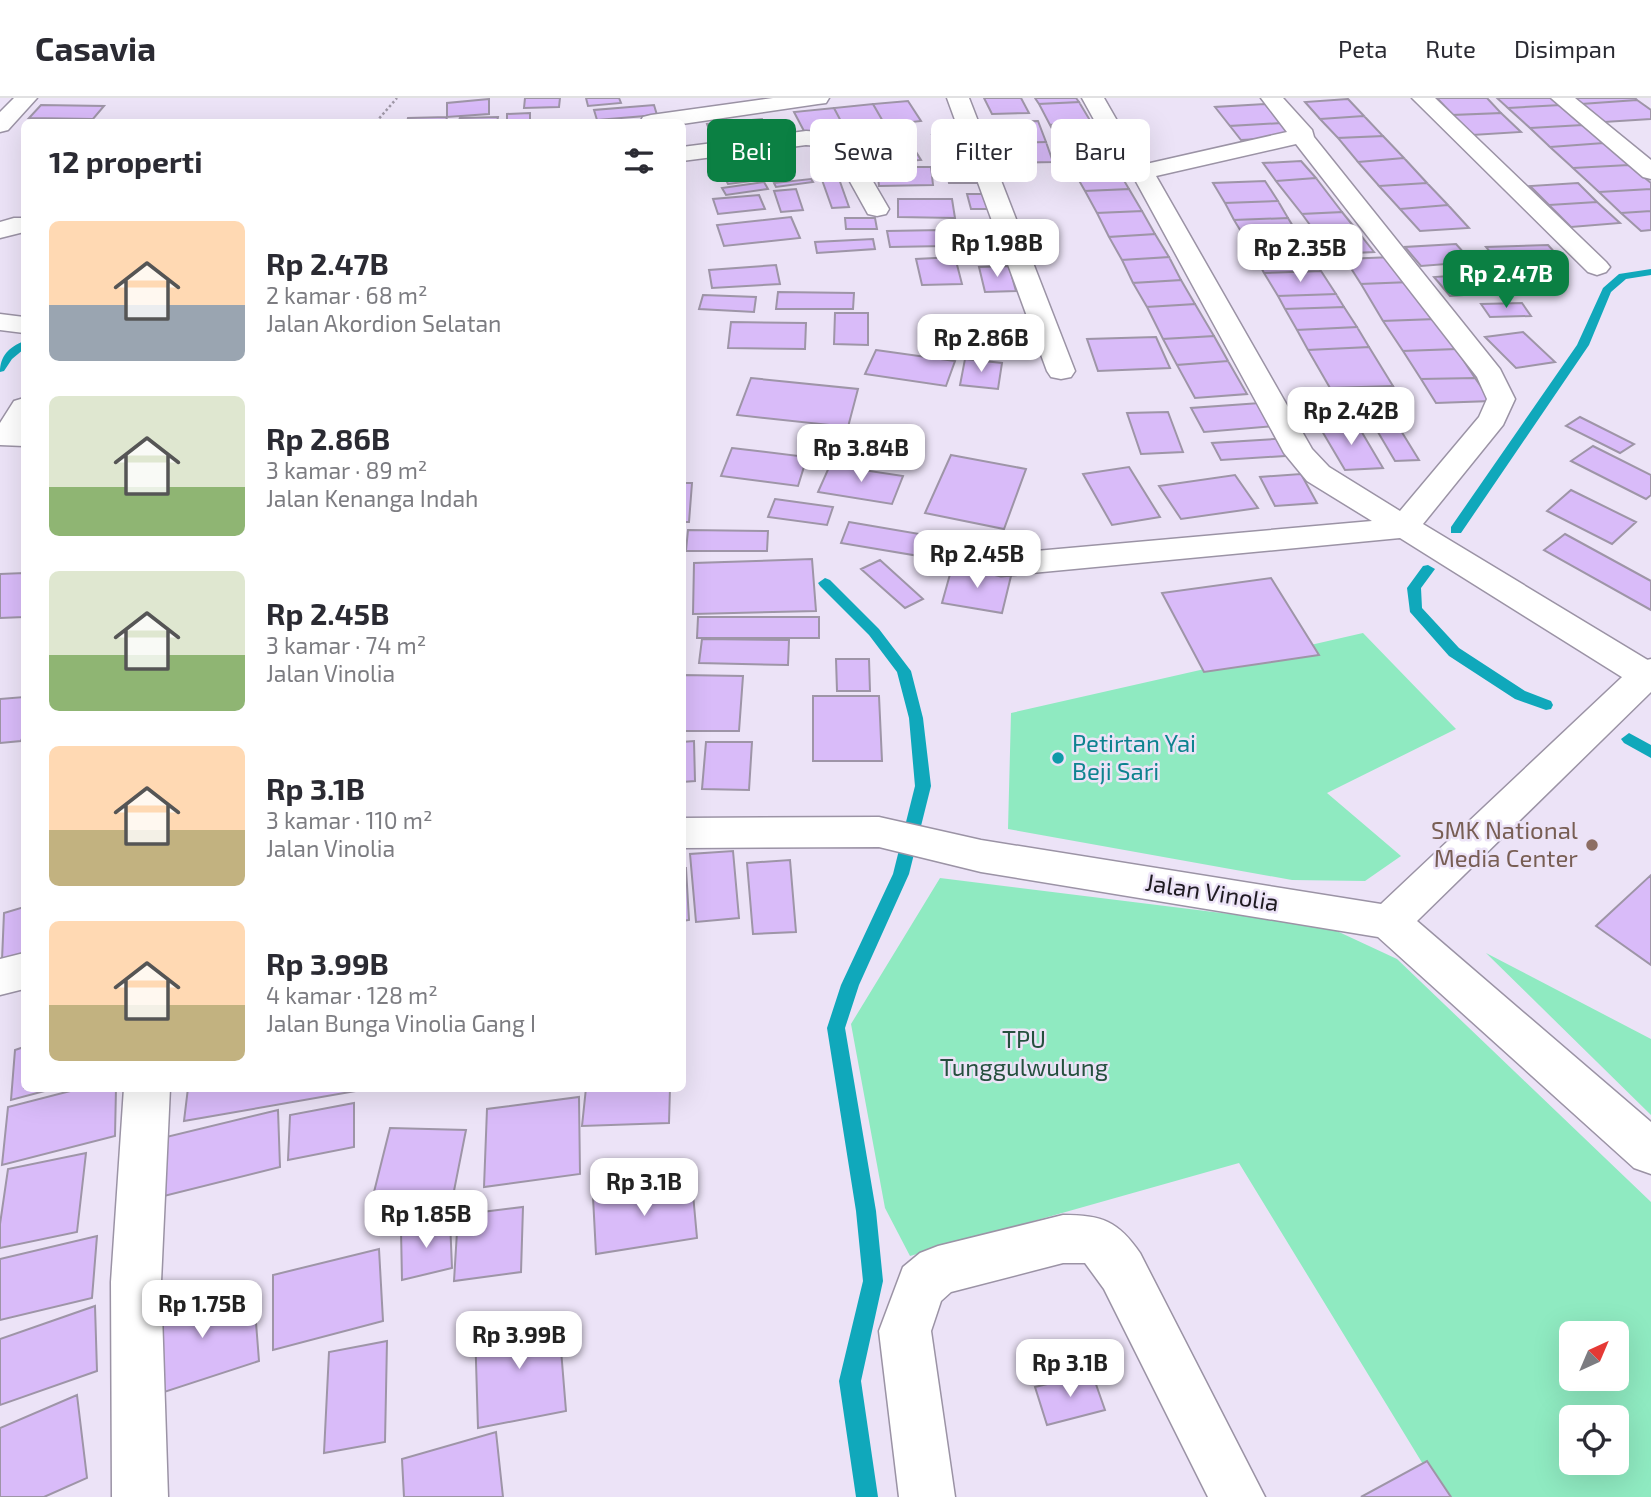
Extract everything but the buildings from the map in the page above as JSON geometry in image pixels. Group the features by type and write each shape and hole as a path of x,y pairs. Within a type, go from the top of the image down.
{"street":[{"path":"0,125 26,98"},
{"path":"667,119 678,98"},
{"path":"684,119 818,98"},
{"path":"958,98 1061,371"},
{"path":"1093,98 1105,119"},
{"path":"1001,565 1403,528 1493,419 1501,399 1490,374 1304,135 1272,98"},
{"path":"1423,98 1597,267"},
{"path":"1562,98 1651,172"},
{"path":"1150,170 1304,135"},
{"path":"686,153 806,138 822,139 842,147 877,209"},
{"path":"1148,182 1299,453 1318,474 1403,528 1648,673 1390,922 1651,1152"},
{"path":"0,231 21,225"},
{"path":"0,322 21,325"},
{"path":"10,438 21,414"},
{"name":"Jalan Vinolia","path":"686,833 879,832 981,856 1390,922"},
{"path":"0,976 21,972"},
{"path":"140,1497 136,1282 147,1092"},
{"path":"928,1497 905,1331 921,1285 938,1271 1063,1239 1089,1239 1107,1248 1122,1271 1237,1497"}],"path":[{"path":"379,119 397,98"}],"green space":[{"path":"1363,633 1456,729 1327,793 1401,856 1365,881 1292,880 1008,829 1011,713"},
{"name":"TPU Tunggulwulung","path":"940,878 1326,926 1397,959 1651,1202 1651,1497 1443,1497 1239,1163 910,1256 885,1208 851,1024"},
{"path":"1486,953 1651,1039 1651,1115"}],"waterway":[{"path":"1456,530 1583,345 1612,283 1622,276 1651,272"},
{"path":"0,369 8,357 21,346"},
{"path":"1428,569 1414,588 1415,609 1454,652 1520,695 1546,705"},
{"path":"825,583 874,632 904,671 916,718 923,786 901,874 850,985 836,1028 866,1211 873,1281 850,1381 867,1497"},
{"path":"1629,739 1651,752"}],"place":[{"name":"Petirtan Yai Beji Sari","path":"1058,758"},
{"name":"SMK National Media Center","path":"1592,845"}]}
